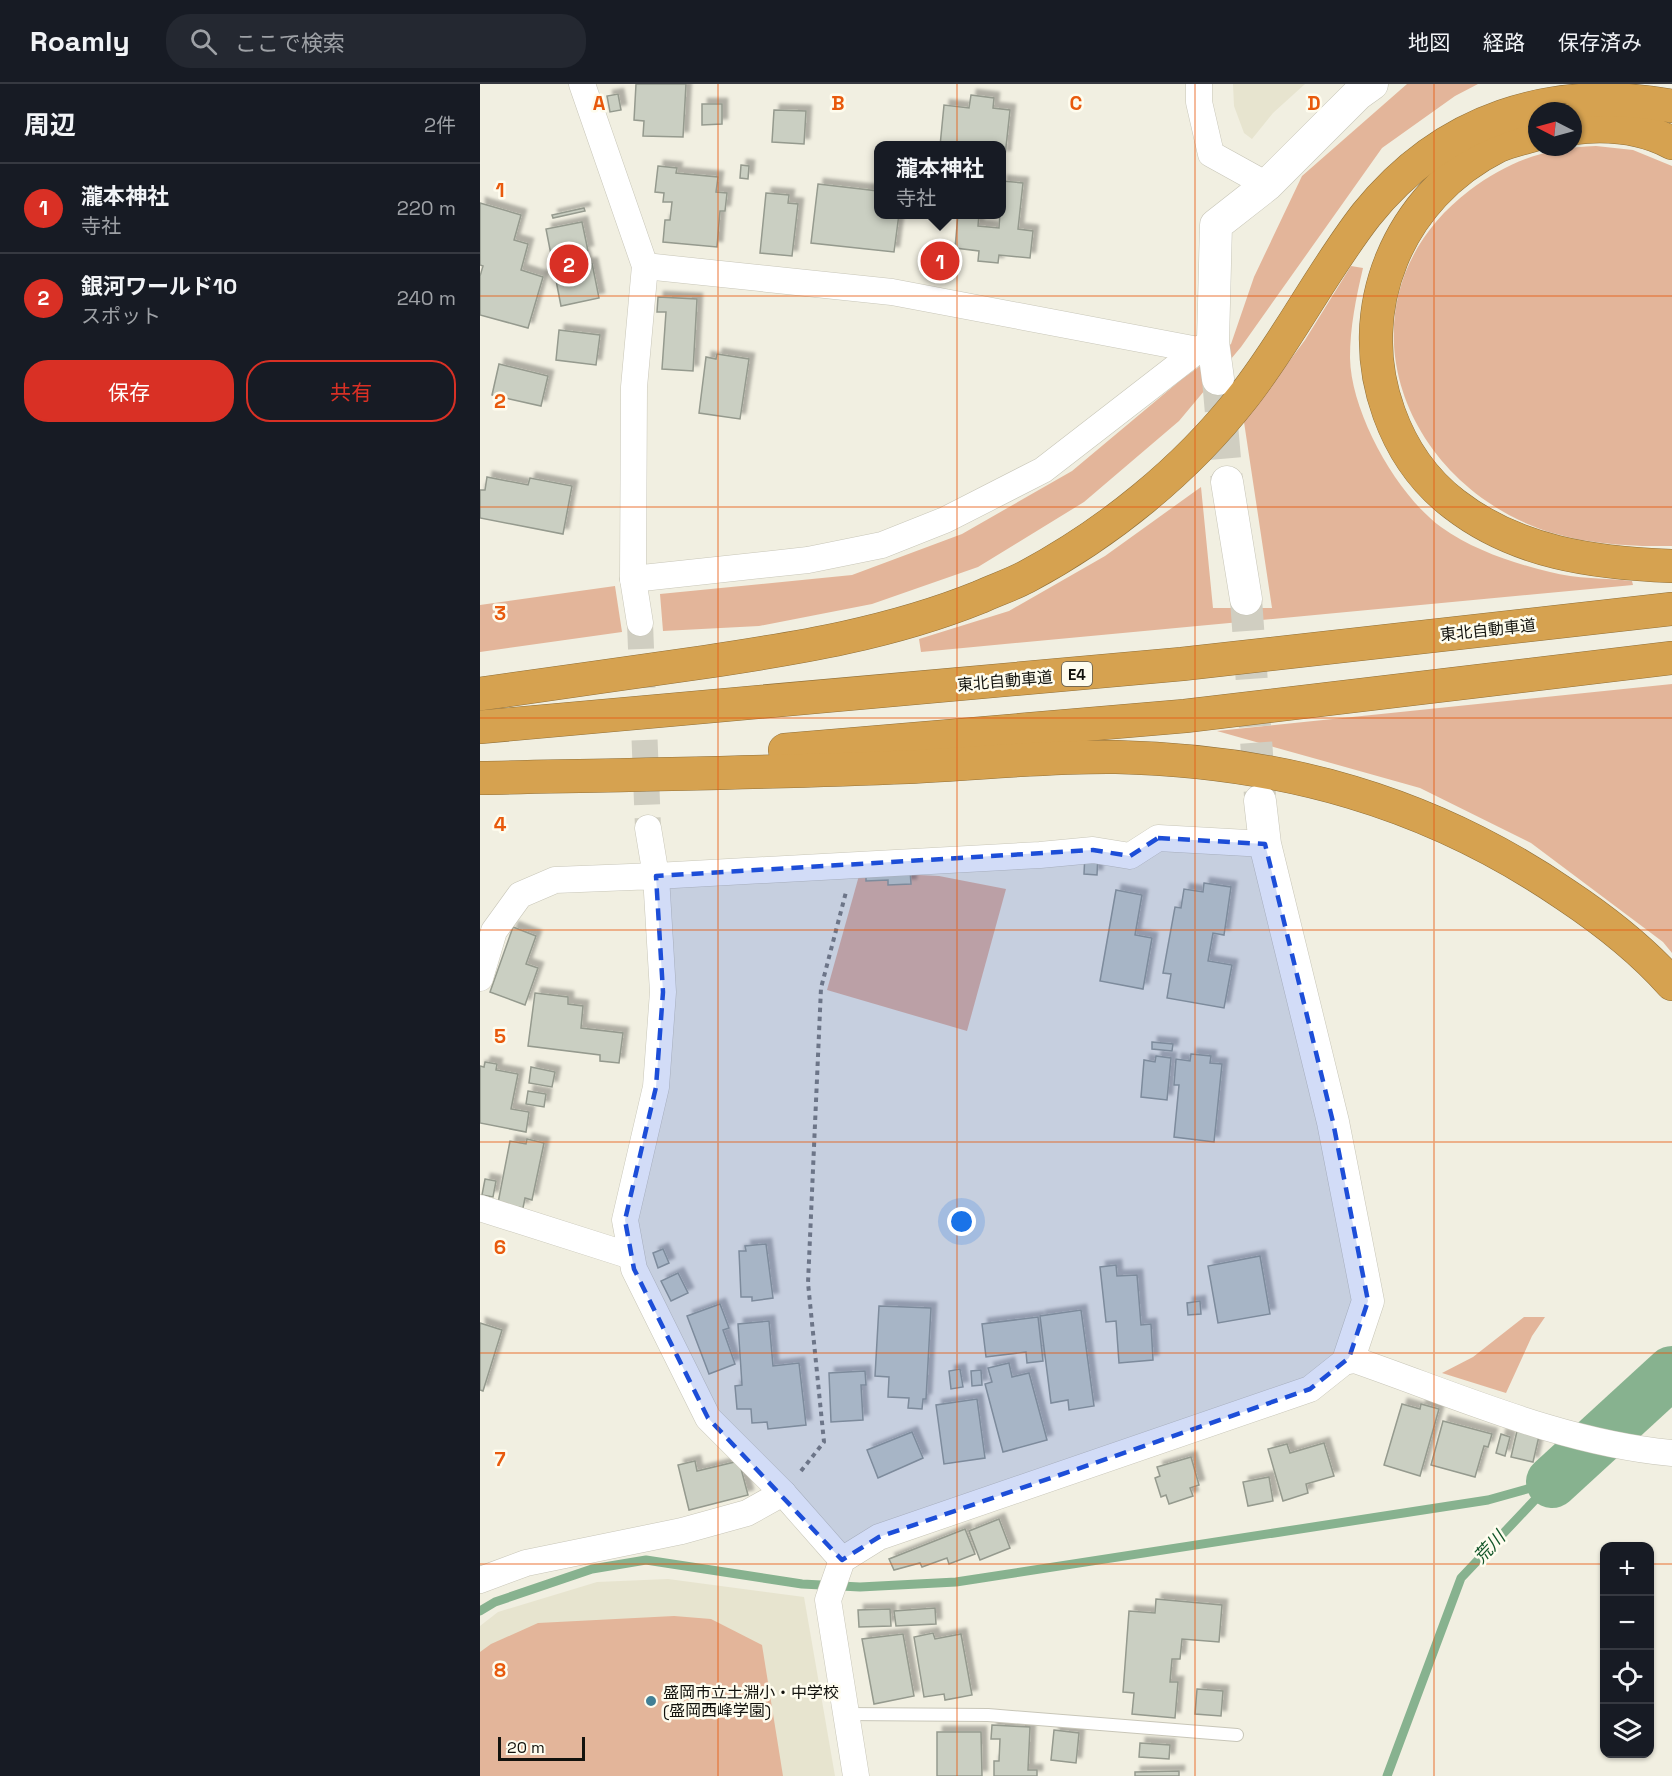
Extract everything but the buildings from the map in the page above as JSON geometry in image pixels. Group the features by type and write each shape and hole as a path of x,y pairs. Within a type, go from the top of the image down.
{"highway":[{"path":"480,694 788,650 852,638 914,622 1023,579 1088,540 1148,495 1198,446 1243,397 1366,215 1406,172 1440,142 1483,117 1525,102 1564,93 1604,93 1643,97 1672,106"},
{"path":"1582,127 1592,125 1626,128 1660,137 1672,143"},
{"path":"1528,137 1499,146 1466,167 1435,193 1406,228 1388,263 1378,302 1375,347 1381,391 1397,435 1422,474 1453,504 1484,524 1518,542 1558,554 1672,566"},
{"name":"東北自動車道","path":"480,727 1171,666 1672,609"},
{"path":"480,777 1185,716 1672,658"},
{"path":"480,777 910,767 1114,757 1188,761 1278,773 1368,796 1399,807 1460,831 1504,854 1603,920 1638,950 1672,984"}],"street":[{"path":"582,84 645,266 634,387 633,579 640,623"},
{"path":"1199,84 1199,102 1211,154 1267,185"},
{"path":"1218,379 1205,346 1215,225 1267,185 1308,147 1358,94 1372,84"},
{"path":"645,266 892,292 1205,346"},
{"path":"633,579 808,560 882,545 945,520 1044,470 1205,346"},
{"path":"1227,482 1246,599"},
{"path":"856,1776 828,1600 840,1563 879,1537 1310,1389 1349,1358 1368,1301 1333,1122 1265,844 1260,801"},
{"path":"648,828 656,876 663,992 656,1087 625,1220 634,1269 670,1346 708,1418 783,1493 840,1563"},
{"path":"480,978 494,930 520,895 555,880 1093,850 1130,856 1158,838 1265,844"},
{"path":"480,1208 632,1256"},
{"path":"1349,1358 1563,1432 1634,1450 1672,1453"},
{"path":"480,1581 526,1563 682,1531 747,1513 783,1493"}],"lane":[{"path":"845,1714 988,1714 1237,1736"}],"path":[{"path":"783,1493 824,1442 808,1283 815,1114 821,988 844,906 849,865"}],"highlighted area":[{"path":"1158,838 1265,844 1333,1122 1368,1301 1349,1358 1310,1389 879,1537 842,1560 708,1418 634,1269 625,1220 656,1087 663,992 656,876 1093,850 1130,856"}],"shaded area":[{"path":"1233,84 1305,84 1273,113 1252,139 1244,133 1234,106"},
{"path":"1407,84 1478,84 1455,96 1382,148 1241,347 1179,421 1084,502 978,567 872,604 759,626 663,631 660,594 852,575 962,534 1072,471 1182,379 1231,344 1254,277 1302,176"},
{"path":"1582,147 1633,150 1672,166 1672,546 1588,541 1547,531 1509,515 1466,485 1432,448 1408,406 1396,362 1395,316 1406,270 1431,228 1470,190 1499,171 1536,156 1582,156"},
{"path":"1351,266 1363,268 1351,335 1352,380 1358,403 1379,451 1408,495 1441,527 1494,555 1560,574 1632,581 1633,585 921,652 919,639 1009,611 1105,556 1201,487 1213,608 1272,608 1244,422 1305,340"},
{"path":"615,586 622,632 480,652 480,605"},
{"path":"1672,684 1672,953 1663,942 1531,843 1420,788 1217,731"},
{"path":"860,872 939,876 1006,889 967,1031 827,990"},
{"path":"1524,1317 1545,1317 1532,1336 1506,1393 1442,1373 1473,1357"},
{"name":"盛岡市立土淵小・中学校 (盛岡西峰学園)","path":"668,1579 804,1597 835,1776 480,1776 480,1626 498,1612 597,1582"},
{"name":"盛岡市立土淵小・中学校 (盛岡西峰学園)","path":"674,1616 711,1619 762,1645 783,1776 480,1776 480,1652 491,1644 538,1623"}],"waterway":[{"name":"荒川","path":"1552,1482 1672,1372"},
{"path":"480,1611 495,1602 592,1569 646,1560 802,1584 860,1587 956,1582 1488,1500 1552,1482"},
{"name":"荒川","path":"1387,1776 1461,1578 1549,1485"}],"tunnel":[{"path":"1218,379 1227,482"},
{"path":"1246,599 1260,796"},
{"path":"640,623 648,828"}],"place":[{"name":"瀧本神社","path":"940,261"},
{"name":"銀河ワールド10","path":"569,264"},
{"name":"盛岡市立土淵小・中学校 (盛岡西峰学園)","path":"651,1701"}]}
